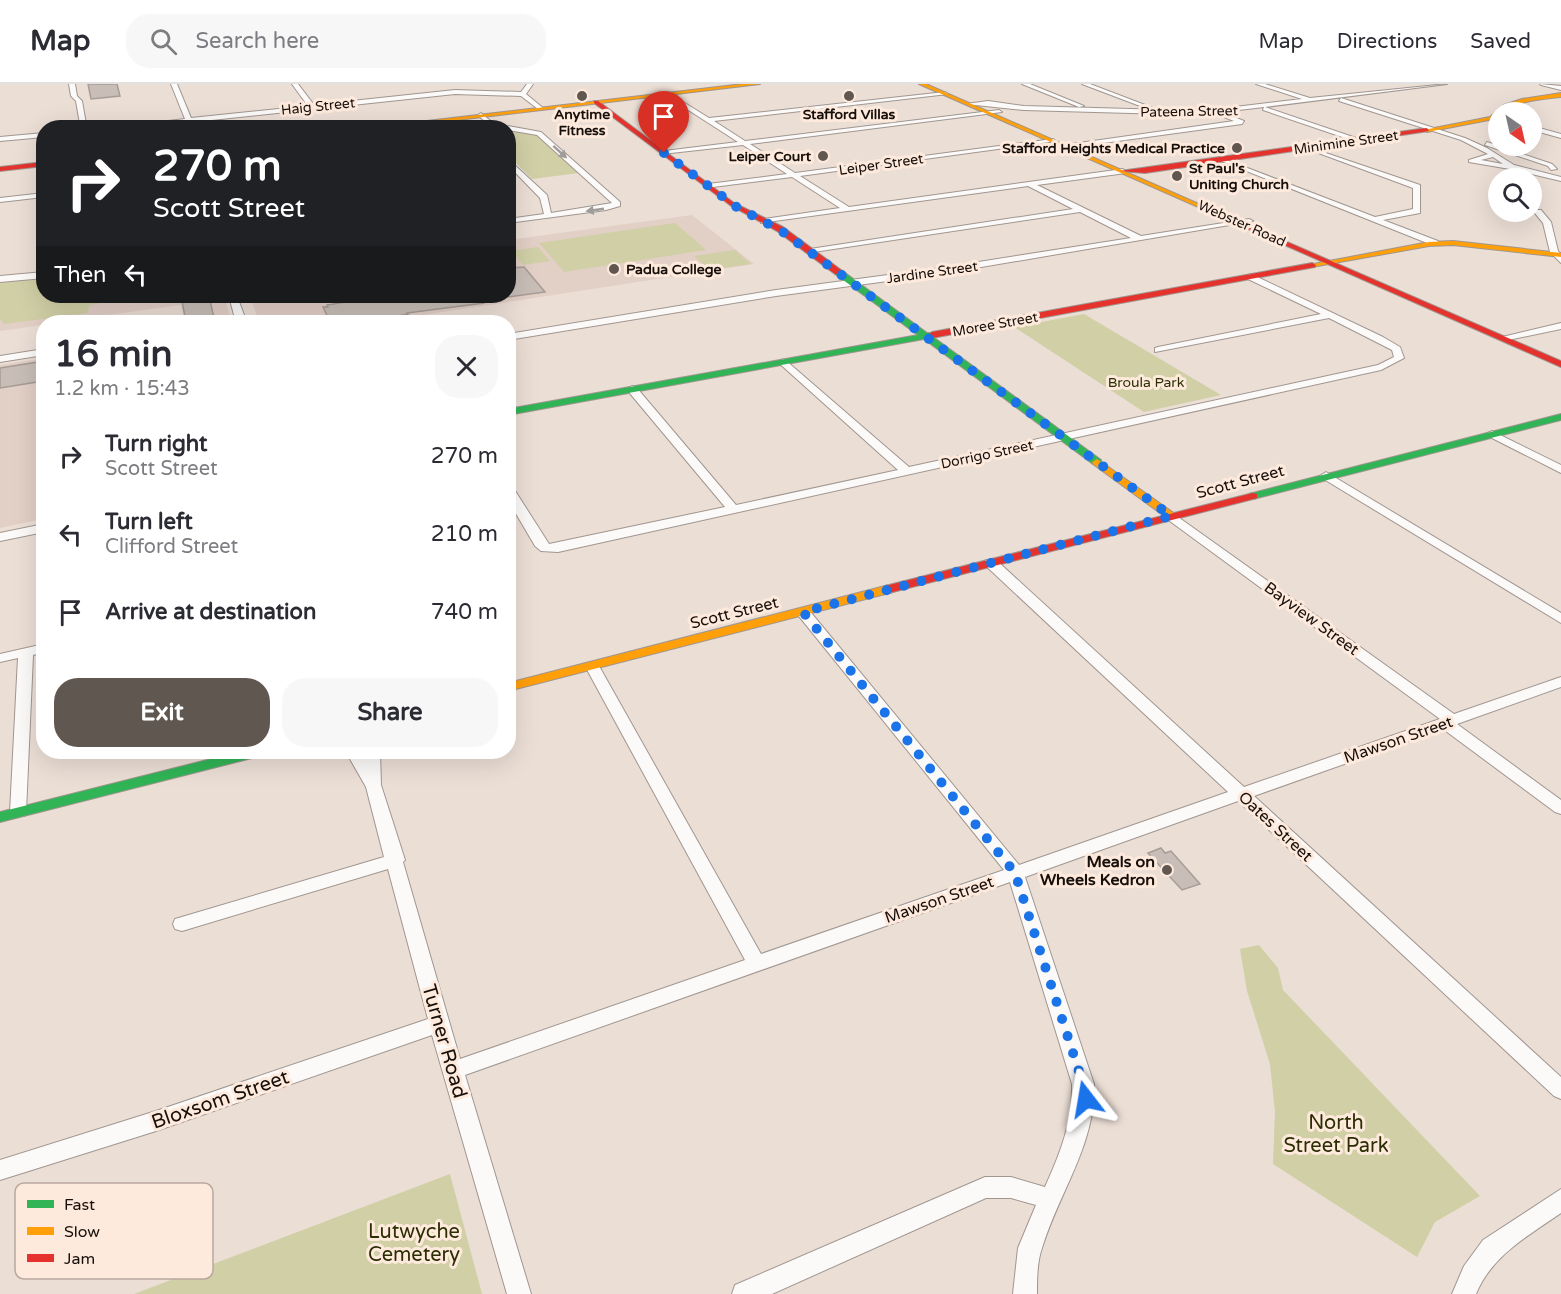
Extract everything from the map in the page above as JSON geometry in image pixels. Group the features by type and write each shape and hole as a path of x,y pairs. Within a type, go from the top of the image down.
{"main road":[{"path":"438,120 757,84"},
{"name":"Webster Road","path":"922,84 1074,145 1124,170"},
{"name":"Webster Road","path":"933,84 973,104"},
{"name":"Minimine Street","path":"1521,102 1561,95"},
{"path":"596,102 738,208 764,221 810,251 1171,516"},
{"name":"Webster Road","path":"995,113 1053,141 1509,337 1561,356"},
{"name":"Minimine Street","path":"1124,170 1222,160 1488,120"},
{"path":"0,169 36,165"},
{"name":"Moree Street","path":"516,411 1435,243 1559,256"},
{"name":"Webster Road","path":"1509,337 1561,364"},
{"name":"Scott Street","path":"516,685 1561,417"},
{"path":"0,817 228,759"}],"street":[{"path":"72,84 73,99 79,100 82,120"},
{"path":"174,84 189,120"},
{"path":"295,84 312,107"},
{"path":"530,84 523,94 540,108"},
{"path":"1025,84 1094,111"},
{"path":"1085,84 1162,112"},
{"path":"1259,84 1313,101"},
{"name":"Pateena Street","path":"973,104 1094,111 1218,113 1444,84"},
{"path":"1543,84 1561,88"},
{"path":"444,93 443,90 447,85"},
{"name":"Haig Street","path":"189,120 444,93 523,94"},
{"path":"668,94 847,209"},
{"path":"708,120 945,94"},
{"path":"1336,98 1550,165 1557,171"},
{"path":"1259,108 1357,140"},
{"path":"664,153 995,113"},
{"path":"1074,145 1242,122 1218,113"},
{"path":"481,115 486,120"},
{"path":"516,129 538,133 615,201 616,206 516,220"},
{"path":"1542,131 1561,136"},
{"path":"0,139 36,136"},
{"path":"1463,139 1488,151"},
{"name":"Leiper Street","path":"708,186 1053,141"},
{"path":"1308,147 1417,187 1416,212 1374,219"},
{"path":"1488,155 1471,161 1483,165 1512,167 1561,179"},
{"path":"1496,156 1512,167"},
{"path":"1503,156 1557,171"},
{"path":"1222,160 1435,243"},
{"path":"516,168 544,197 548,216"},
{"path":"764,221 1124,170"},
{"path":"1028,183 1140,239"},
{"path":"0,200 36,196"},
{"path":"810,251 1081,210"},
{"path":"1542,216 1547,222 1559,256"},
{"name":"Jardine Street","path":"516,336 852,283 918,275 1244,222"},
{"path":"0,279 36,276"},
{"name":"Dorrigo Street","path":"516,502 540,543 546,548 558,549 1381,367 1399,358 1397,349 1391,345 1251,277"},
{"path":"1158,350 1331,315"},
{"path":"1509,337 1561,326"},
{"path":"0,359 36,353"},
{"path":"784,362 907,472"},
{"path":"632,389 734,510"},
{"path":"1492,434 1561,470"},
{"path":"1326,476 1561,619"},
{"name":"Bayview Street","path":"1171,516 1561,808"},
{"path":"0,537 36,530"},
{"name":"Oates Street","path":"991,563 1561,1090"},
{"path":"803,612 1015,873 1086,1099 1076,1136 1030,1250 1025,1294"},
{"path":"0,658 36,650"},
{"path":"18,812 26,652"},
{"path":"592,666 756,963"},
{"name":"Mawson Street","path":"453,1070 1561,682"},
{"name":"Turner Road","path":"358,759 374,787 396,860 453,1070 519,1294"},
{"name":"Turner Road","path":"372,759 374,787"},
{"path":"182,924 396,860"},
{"name":"Bloxsom Street","path":"0,1170 156,1121 440,1024"},
{"path":"744,1294 985,1188 1004,1185 1020,1187 1050,1200"},
{"path":"1464,1294 1472,1274 1491,1248 1559,1205"}],"shaded area":[{"name":"Padua College","path":"692,215 754,264 516,301 516,239"},
{"path":"36,278 36,303 226,303 230,315 183,315 181,305 108,315 36,315 36,326 0,331 0,281"},
{"name":"Padua College","path":"252,303 501,303 423,315 257,315"},
{"path":"36,359 36,520 0,528 0,365"}],"green space":[{"path":"516,131 534,133 579,173 532,179 516,163"},
{"path":"675,223 706,250 564,272 539,243"},
{"path":"538,247 550,261 523,265 516,257 516,250"},
{"path":"735,250 751,264 710,270 694,256"},
{"path":"36,279 36,303 102,303 89,305 88,313 36,315 36,320 4,324 0,319 0,283"},
{"name":"Broula Park","path":"1084,314 1221,395 1144,412 1014,327"},
{"name":"North Street Park","path":"1259,945 1278,968 1283,990 1480,1196 1435,1222 1417,1257 1273,1164 1275,1112 1270,1064 1247,991 1240,949"},
{"name":"Lutwyche Cemetery","path":"450,1174 482,1294 134,1294 174,1279 213,1279 213,1264"}],"building":[{"path":"88,84 117,84 120,96 91,99"},
{"path":"524,267 545,292 516,296 516,268"},
{"path":"182,303 211,303 213,315 185,315"},
{"path":"340,303 484,303 403,315 327,315 323,307 328,307 327,305"},
{"path":"36,362 36,382 0,388 0,368"},
{"name":"Meals on Wheels Kedron","path":"1161,848 1165,853 1171,851 1200,884 1182,890 1148,853"}],"traffic: fast":[{"path":"838,272 1097,462"},
{"path":"516,411 932,335"},
{"path":"1253,496 1561,417"},
{"path":"0,817 228,759"}],"traffic: slow":[{"path":"440,120 757,84"},
{"path":"922,84 1223,216"},
{"path":"1427,130 1492,118 1506,106 1533,98 1561,95"},
{"path":"1312,265 1429,244 1453,243 1561,255"},
{"path":"1097,462 1171,516"},
{"path":"516,685 889,589"}],"traffic: jam":[{"path":"596,102 732,204 780,229 838,272"},
{"path":"1123,171 1145,171 1427,130"},
{"path":"0,169 36,165"},
{"path":"1223,216 1561,364"},
{"path":"932,335 1312,265"},
{"path":"889,589 1253,496"}],"place":[{"name":"Anytime Fitness","path":"582,96"},
{"name":"Stafford Villas","path":"849,96"},
{"name":"Stafford Heights Medical Practice","path":"1237,148"},
{"name":"Leiper Court","path":"823,156"},
{"name":"St Paul's Uniting Church","path":"1177,176"},
{"name":"Padua College","path":"614,269"},
{"name":"Meals on Wheels Kedron","path":"1167,870"}],"route":[{"path":"664,153 738,208 775,226 1171,516 803,612 1010,864 1019,882 1086,1099"}]}
